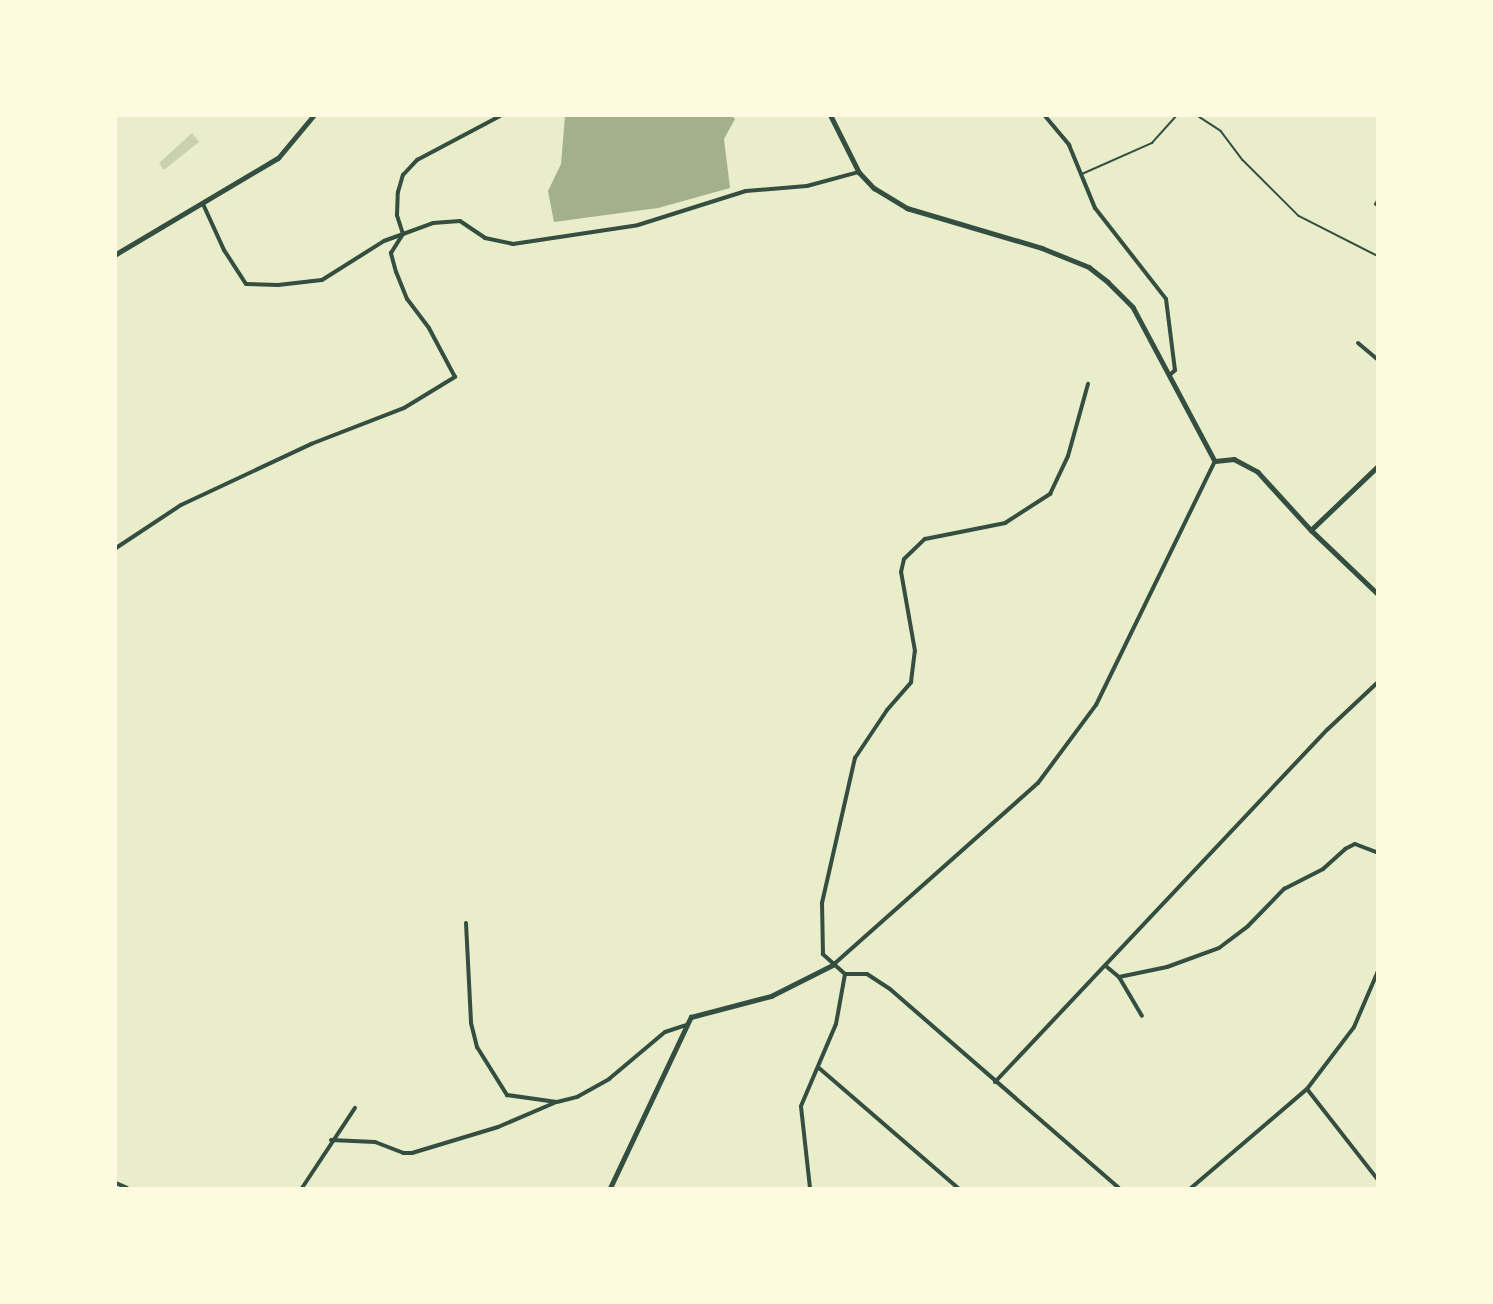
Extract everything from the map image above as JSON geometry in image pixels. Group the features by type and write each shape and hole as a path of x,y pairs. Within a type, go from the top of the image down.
{"main road":[{"path":"116,254 278,158 313,116"}],"street":[{"path":"116,548 181,505 311,444 404,408 454,377 399,282 391,253 403,234 397,215 403,175 435,148 500,116"},
{"path":"831,116 860,172 874,188 907,208 1042,248 1089,267 1133,307 1215,461"},
{"path":"1045,116 1069,145 1095,208 1166,299 1174,370 1170,375"},
{"path":"203,204 230,260 246,284 322,280 403,234 433,223 460,221 484,238 513,244 638,225 746,191 807,186 860,172"},
{"path":"1358,343 1377,360"},
{"path":"1088,384 1068,456 1050,494 1005,523 925,539 904,559 901,572 915,651 911,681 886,710 855,758 822,903 823,954 845,974 867,974 890,989 1119,1188"},
{"path":"1215,461 1234,459 1258,472 1311,530 1377,594"},
{"path":"610,1188 691,1017 771,996 833,964 1038,783 1096,705 1215,461"},
{"path":"1311,530 1377,466"},
{"path":"995,1082 1107,967 1328,729 1377,682"},
{"path":"1119,977 1167,967 1219,948 1284,889 1323,869 1355,844 1377,853"},
{"path":"466,923 471,1023 477,1047 507,1095 557,1102"},
{"path":"1107,967 1119,977 1142,1016"},
{"path":"1191,1188 1307,1089 1354,1027 1377,971"},
{"path":"810,1188 801,1107 836,1024 845,974"},
{"path":"331,1140 375,1142 403,1153 412,1153 498,1127 598,1086 647,1044 686,1024"},
{"path":"819,1068 958,1188"},
{"path":"1307,1089 1377,1180"},
{"path":"302,1188 331,1140 355,1108"},
{"path":"116,1183 127,1188"}],"lane":[{"path":"1081,175 1152,143 1176,116"},
{"path":"1198,116 1221,131 1243,160 1299,216 1377,256"}],"shaded area":[{"path":"565,116 732,116 735,119 724,139 730,188 658,208 554,222 548,191 561,164"},
{"path":"192,133 199,142 164,170 159,163"}]}
